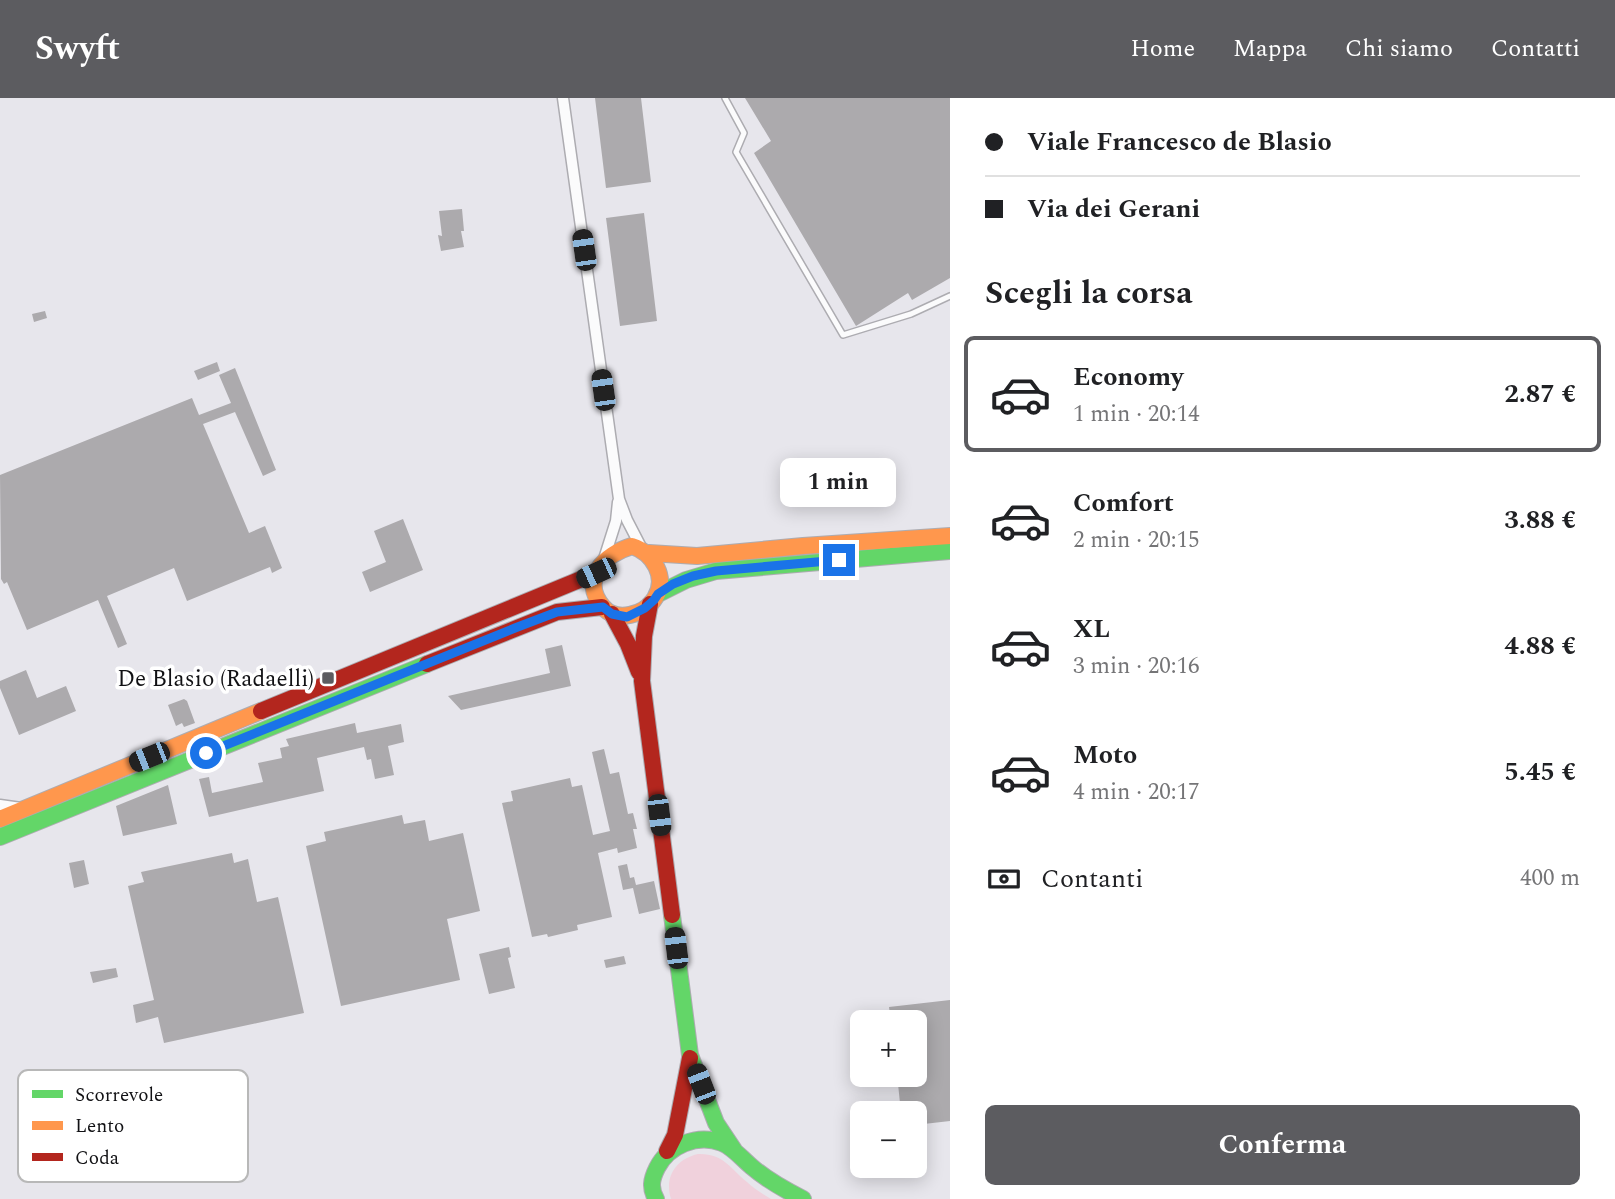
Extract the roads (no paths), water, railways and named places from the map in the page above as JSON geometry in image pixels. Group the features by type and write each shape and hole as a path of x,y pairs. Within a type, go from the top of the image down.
{"street":[{"path":"563,98 619,499 627,520 656,566 659,577 644,636 642,681 690,1055 716,1123 734,1150 757,1172 780,1188 803,1199"},
{"path":"619,499 613,530 594,582 596,593 628,644 642,681"},
{"path":"0,819 600,566 622,548 632,546 645,551 696,556 950,536"},
{"path":"0,836 557,612 607,611 627,617 639,612 673,584 716,571 950,551"},
{"path":"0,805 24,809"},
{"path":"650,1195 656,1169 675,1135 690,1055"},
{"path":"664,1156 676,1145 697,1141 717,1141 734,1150"}],"lane":[{"path":"725,98 744,133 736,152 843,335 911,313 950,296"}],"place":[{"name":"De Blasio (Radaelli)","path":"328,678"}]}
